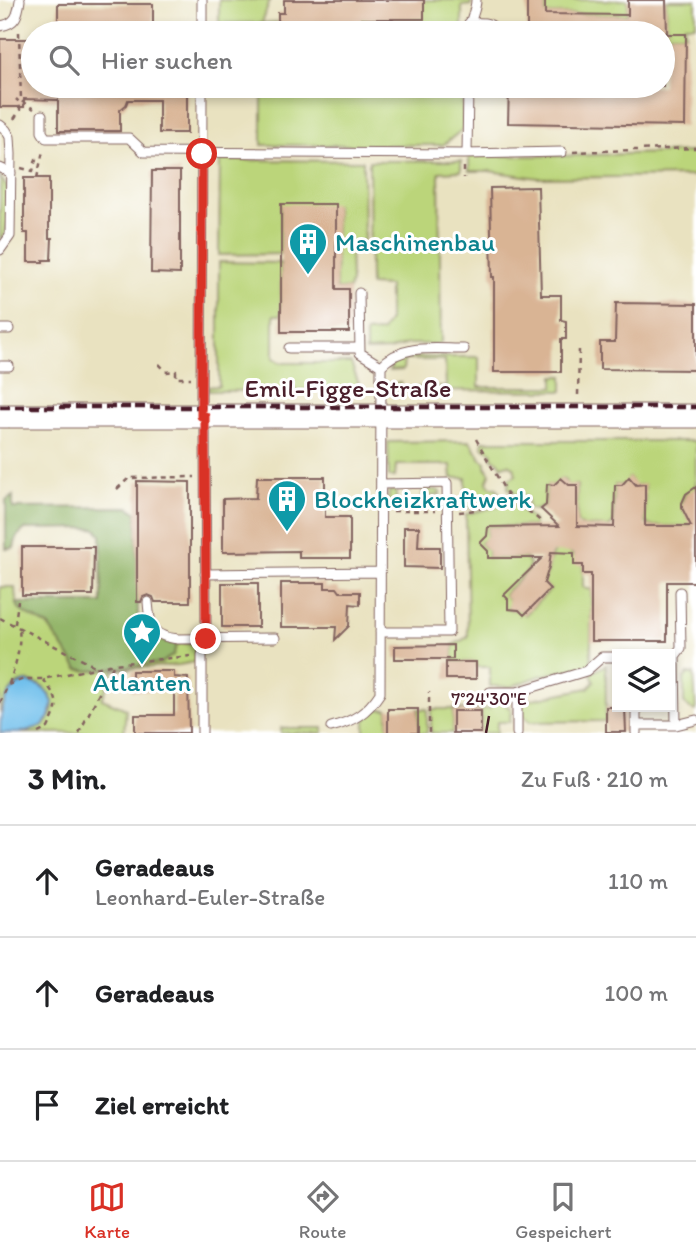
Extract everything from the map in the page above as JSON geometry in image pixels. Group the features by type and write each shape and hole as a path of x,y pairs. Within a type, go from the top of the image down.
{"street":[{"name":"Emil-Figge-Straße","path":"0,415 696,416"}],"lane":[{"path":"0,26 15,20 20,0"},
{"path":"202,0 202,21"},
{"path":"470,21 476,0"},
{"path":"202,98 206,639 202,655 202,733"},
{"path":"466,156 468,98"},
{"path":"42,115 42,132 46,138 129,138 144,152 466,156 562,152"},
{"path":"0,250 10,236 11,144 3,127"},
{"path":"0,168 11,173"},
{"path":"359,293 360,353 380,366"},
{"path":"289,348 360,348"},
{"path":"331,727 349,722 363,713 380,693 380,366 388,358 407,350 464,349"},
{"path":"380,632 449,632 447,483 381,484"},
{"path":"205,574 380,572"},
{"path":"675,654 681,648 680,592"},
{"path":"148,602 149,621 153,629 166,637 275,638"},
{"path":"490,692 517,692 586,671 602,657 612,657"},
{"path":"517,692 517,733"},
{"path":"675,702 676,725"},
{"path":"636,729 696,720"}],"path":[{"path":"15,20 20,34 21,101 42,115"},
{"path":"3,127 20,110 20,103 16,99"},
{"path":"37,178 44,145"},
{"path":"562,152 696,148"},
{"path":"464,178 466,156"},
{"path":"23,168 33,171 36,159 41,160"},
{"path":"578,395 579,349"},
{"path":"159,364 167,372 176,372 176,378 186,378"},
{"path":"476,439 508,494 542,523"},
{"path":"117,489 129,478 205,477"},
{"path":"380,511 475,510 494,504 508,494"},
{"path":"15,624 18,601"},
{"path":"0,618 96,667"},
{"path":"0,703 19,653 19,626"},
{"path":"8,685 24,679 43,679 114,664 202,655"},
{"path":"79,733 114,664"},
{"path":"38,733 48,728 58,708 54,695 43,679"},
{"path":"429,692 429,733"}],"green space":[{"path":"219,0 270,0 263,21 219,21"},
{"path":"424,0 471,0 471,5 462,6 462,21 360,19"},
{"path":"545,0 628,0 628,15 545,14"},
{"path":"666,0 696,0 696,25 685,25 686,34 675,34 675,21 667,21"},
{"path":"262,98 462,98 463,129 443,145 262,145"},
{"path":"696,152 696,176 538,178 469,171 469,156"},
{"path":"220,160 363,161 364,241 350,242 349,289 336,289 336,205 281,205 281,254 219,255"},
{"path":"369,161 461,161 461,171 439,172 441,342 438,344 408,344 390,350 366,351 366,333 382,332 389,320 389,286 370,285"},
{"path":"0,177 7,187 7,227 5,235 0,238"},
{"path":"219,262 281,263 281,315 274,315 274,358 282,363 351,363 361,390 208,391 208,387 219,386"},
{"path":"404,357 479,357 479,387 554,387 554,376 563,376 563,391 389,390 389,383 401,383 402,388 446,387 445,360 404,360 403,370 389,371 393,363"},
{"path":"470,441 480,458 486,462 490,474 488,484 499,492 485,504 466,508 466,478 452,478 451,465 396,465 395,477 389,477 388,442"},
{"path":"483,441 696,441 696,490 686,494 682,502 692,526 650,526 645,522 645,485 634,485 629,478 624,485 615,485 614,522 609,527 582,526 577,522 577,485 566,485 562,478 557,485 547,485 546,505 537,510 529,509 526,497 517,495 508,488 509,479 516,475 514,467 508,464 502,466 492,459 492,452 484,447"},
{"path":"423,490 440,492 440,495 428,496 428,508 388,508 389,491 396,491 396,502 422,502"},
{"path":"13,496 13,508 129,507 137,513 138,614 152,637 177,644 173,655 161,663 89,671 78,669 48,626 21,611 16,603 102,603 101,534 95,528 25,529 17,536 14,548 6,549 6,501"},
{"path":"505,502 516,505 534,521 534,526 488,527 487,538 480,543 488,548 488,558 525,558 530,564 527,572 504,594 510,601 508,609 517,608 525,615 550,590 543,582 555,550 568,550 583,565 583,586 591,589 591,665 540,676 510,687 490,686 490,667 476,667 476,662 453,662 453,645 468,637 466,514 500,506"},
{"path":"0,587 15,587 21,611 49,627 78,669 114,669 150,661 173,655 177,644 193,643 197,650 196,657 194,662 179,665 114,670 102,699 126,709 124,733 19,733 45,723 53,705 51,697 38,684 21,683 13,688 0,712"},
{"path":"606,665 606,721 530,722 522,714 520,705 523,701 588,688 594,682 591,673"},
{"path":"688,674 694,674 696,711 684,703 684,678"},
{"path":"490,697 511,709 510,722 497,722 497,733 481,733 481,711 453,711 453,733 431,733 431,709 490,709"},
{"path":"375,709 388,709 388,733 365,733 365,720"},
{"path":"418,709 427,709 427,733 418,733"},
{"path":"281,728 323,728 323,733 281,733"}],"water":[{"path":"26,682 36,684 48,694 53,702 49,717 42,726 19,733 0,733 4,702 12,690"}],"building":[{"path":"284,0 424,0 424,19 278,21 278,13 284,13"},
{"path":"527,0 545,0 545,14 628,15 628,0 666,0 667,21 527,21"},
{"path":"58,4 153,4 153,21 58,21"},
{"path":"675,34 686,34 685,126 508,123 509,98 675,98"},
{"path":"0,39 21,39 21,98 187,98 187,133 159,133 159,100 128,100 120,110 120,131 58,131 58,100 24,99 24,107 0,107"},
{"path":"152,171 180,171 180,274 151,273"},
{"path":"24,178 49,178 51,260 28,262 28,233 24,233"},
{"path":"538,187 541,295 561,295 561,320 566,321 566,339 561,339 561,372 494,372 490,188"},
{"name":"Maschinenbau","path":"281,204 336,204 336,289 349,289 349,332 281,332"},
{"path":"616,303 696,304 696,370 600,369 600,342 615,342"},
{"path":"257,477 325,477 325,517 350,517 350,558 299,558 299,551 223,552 223,499 256,498"},
{"path":"629,477 636,485 645,484 645,526 691,526 682,503 686,494 696,487 696,582 667,582 667,641 591,641 591,574 583,574 583,565 574,565 574,553 551,552 544,583 550,589 524,615 519,610 508,609 508,599 504,595 542,558 488,558 488,551 480,543 487,536 488,527 559,526 541,509 546,505 547,484 554,485 561,478 569,485 577,485 577,526 614,527 615,485 622,485"},
{"path":"137,481 190,482 190,602 155,602 153,597 148,595 143,597 141,602 137,602"},
{"path":"404,527 419,527 418,547 440,547 440,568 404,567"},
{"path":"22,547 94,547 93,595 22,595"},
{"path":"222,583 258,583 258,627 222,627"},
{"path":"281,583 325,583 325,588 337,588 340,592 360,592 360,605 350,604 349,626 335,640 336,627 281,627"},
{"path":"453,645 453,659 395,659 395,646"},
{"path":"446,662 476,662 476,679 446,679"},
{"path":"132,671 174,671 174,677 188,678 189,733 135,733 135,715 174,715 174,691 132,691"},
{"path":"606,707 612,707 612,712 625,712 626,732 606,732"},
{"path":"388,709 418,709 418,733 388,733"},
{"path":"453,711 481,711 481,733 453,733"}],"railway":[{"path":"0,407 696,407"}],"place":[{"name":"Maschinenbau","path":"308,276"},
{"name":"Blockheizkraftwerk","path":"287,533"},
{"name":"Atlanten","path":"142,666"}],"route":[{"path":"202,154 201,416 205,416 206,639"}]}
